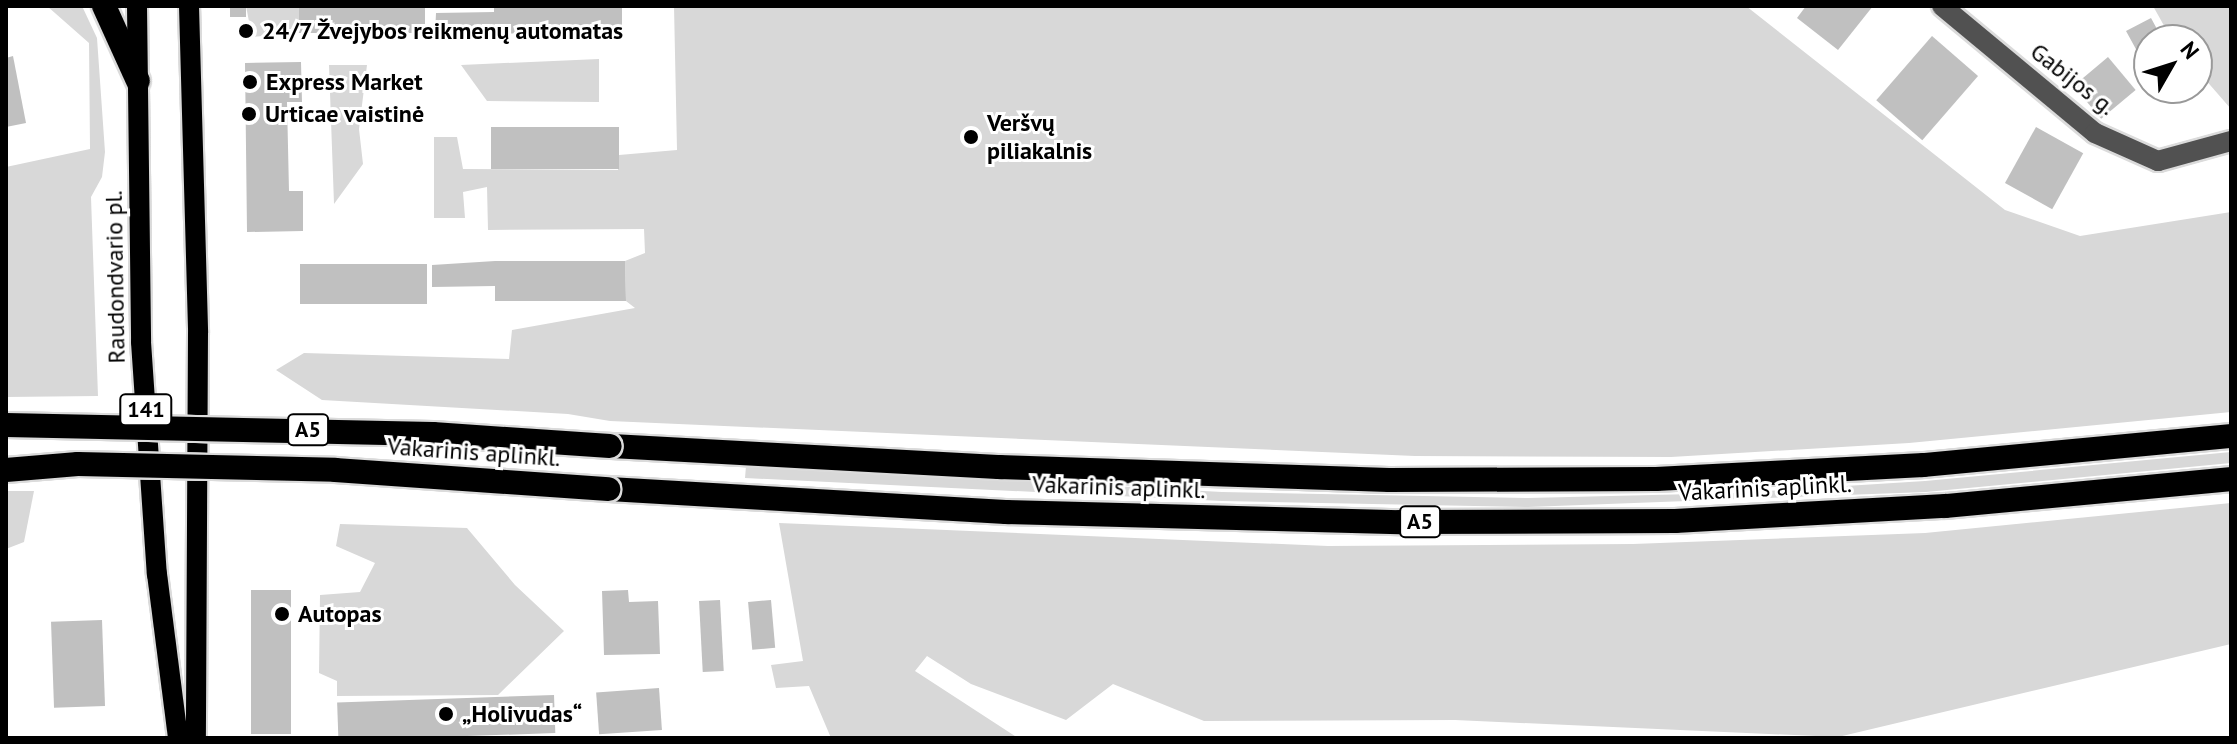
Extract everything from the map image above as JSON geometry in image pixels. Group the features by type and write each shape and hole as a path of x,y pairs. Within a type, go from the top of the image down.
{"highway":[{"path":"104,6 138,81"},
{"name":"Vakarinis aplinkl.","path":"6,425 433,434 610,446 1373,480 1609,479 1924,465 2231,436"},
{"name":"Vakarinis aplinkl.","path":"6,470 78,464 335,470 1038,513 1400,522 1675,521 1946,506 2231,479"}],"main road":[{"name":"Raudondvario pl.","path":"137,6 141,342 157,574 178,738"},
{"name":"141","path":"189,6 198,333 196,738"}],"street":[{"name":"Gabijos g.","path":"1942,6 2095,133 2158,161 2231,141"}],"shaded area":[{"path":"47,6 82,6 97,38 105,152 102,177 91,197 98,396 6,397 6,167 90,149 89,43"},
{"path":"246,6 299,6 299,33 252,37"},
{"path":"674,6 1746,6 2005,210 2080,236 2231,212 2231,412 1909,443 1671,457 1415,456 610,421 568,414 322,400 276,370 304,353 509,359 512,330 635,308 626,301 625,261 645,253 644,229 488,230 487,187 463,192 465,218 434,218 434,137 457,137 463,169 618,170 619,155 677,150"},
{"path":"2153,6 2231,6 2231,109 2213,88 2213,24 2163,24"},
{"path":"599,59 599,102 487,101 461,65"},
{"path":"329,65 367,65 359,129 363,164 334,204"},
{"path":"2231,452 2231,463 1926,492 1528,507 1222,501 745,478 746,466 1222,492 1528,498 1735,493 1925,481"},
{"path":"6,491 34,491 24,542 6,549"},
{"path":"2231,503 2231,644 1838,737 1455,720 1204,721 1113,684 1066,720 971,684 927,656 915,671 1018,738 831,738 809,686 776,688 771,665 803,661 779,523 1328,546 1633,544 1925,533"},
{"path":"340,524 467,528 515,585 564,631 498,695 337,696 337,681 319,673 320,595 360,592 375,563 336,546"}],"building":[{"path":"230,6 246,6 246,17 230,17"},
{"path":"299,6 425,6 425,33 299,33"},
{"path":"494,6 622,6 622,33 435,34 436,13 494,12"},
{"path":"1806,6 1873,6 1838,50 1797,18"},
{"path":"2151,18 2154,24 2139,24"},
{"name":"24/7 Žvejybos reikmenų automatas","path":"240,24 252,24 252,37 240,37"},
{"path":"2133,27 2133,44 2126,31"},
{"path":"1932,36 1978,76 1922,140 1876,100"},
{"path":"13,56 26,123 6,127 6,58"},
{"path":"2108,57 2133,87 2133,92 2101,119 2074,86"},
{"path":"301,62 302,102 287,102 289,191 303,191 303,231 247,232 245,63"},
{"path":"491,127 619,127 619,169 491,169"},
{"path":"2036,127 2083,153 2052,209 2005,183"},
{"path":"495,261 625,261 626,301 495,301 495,286 432,287 432,265"},
{"path":"300,264 427,264 427,304 300,304"},
{"path":"251,590 291,590 291,734 251,734"},
{"path":"628,590 629,602 658,601 660,654 604,655 602,591"},
{"path":"720,600 724,671 703,672 699,601"},
{"path":"771,600 775,648 752,650 748,602"},
{"path":"102,620 105,706 54,708 51,622"},
{"path":"659,688 662,730 599,734 596,692"},
{"name":"„Holivudas“","path":"554,695 555,733 338,738 337,703"}],"place":[{"name":"24/7 Žvejybos reikmenų automatas","path":"246,31"},
{"name":"Express Market","path":"250,82"},
{"name":"Urticae vaistinė","path":"249,114"},
{"name":"Veršvų piliakalnis","path":"971,137"},
{"name":"Autopas","path":"282,614"},
{"name":"„Holivudas“","path":"446,714"}]}
